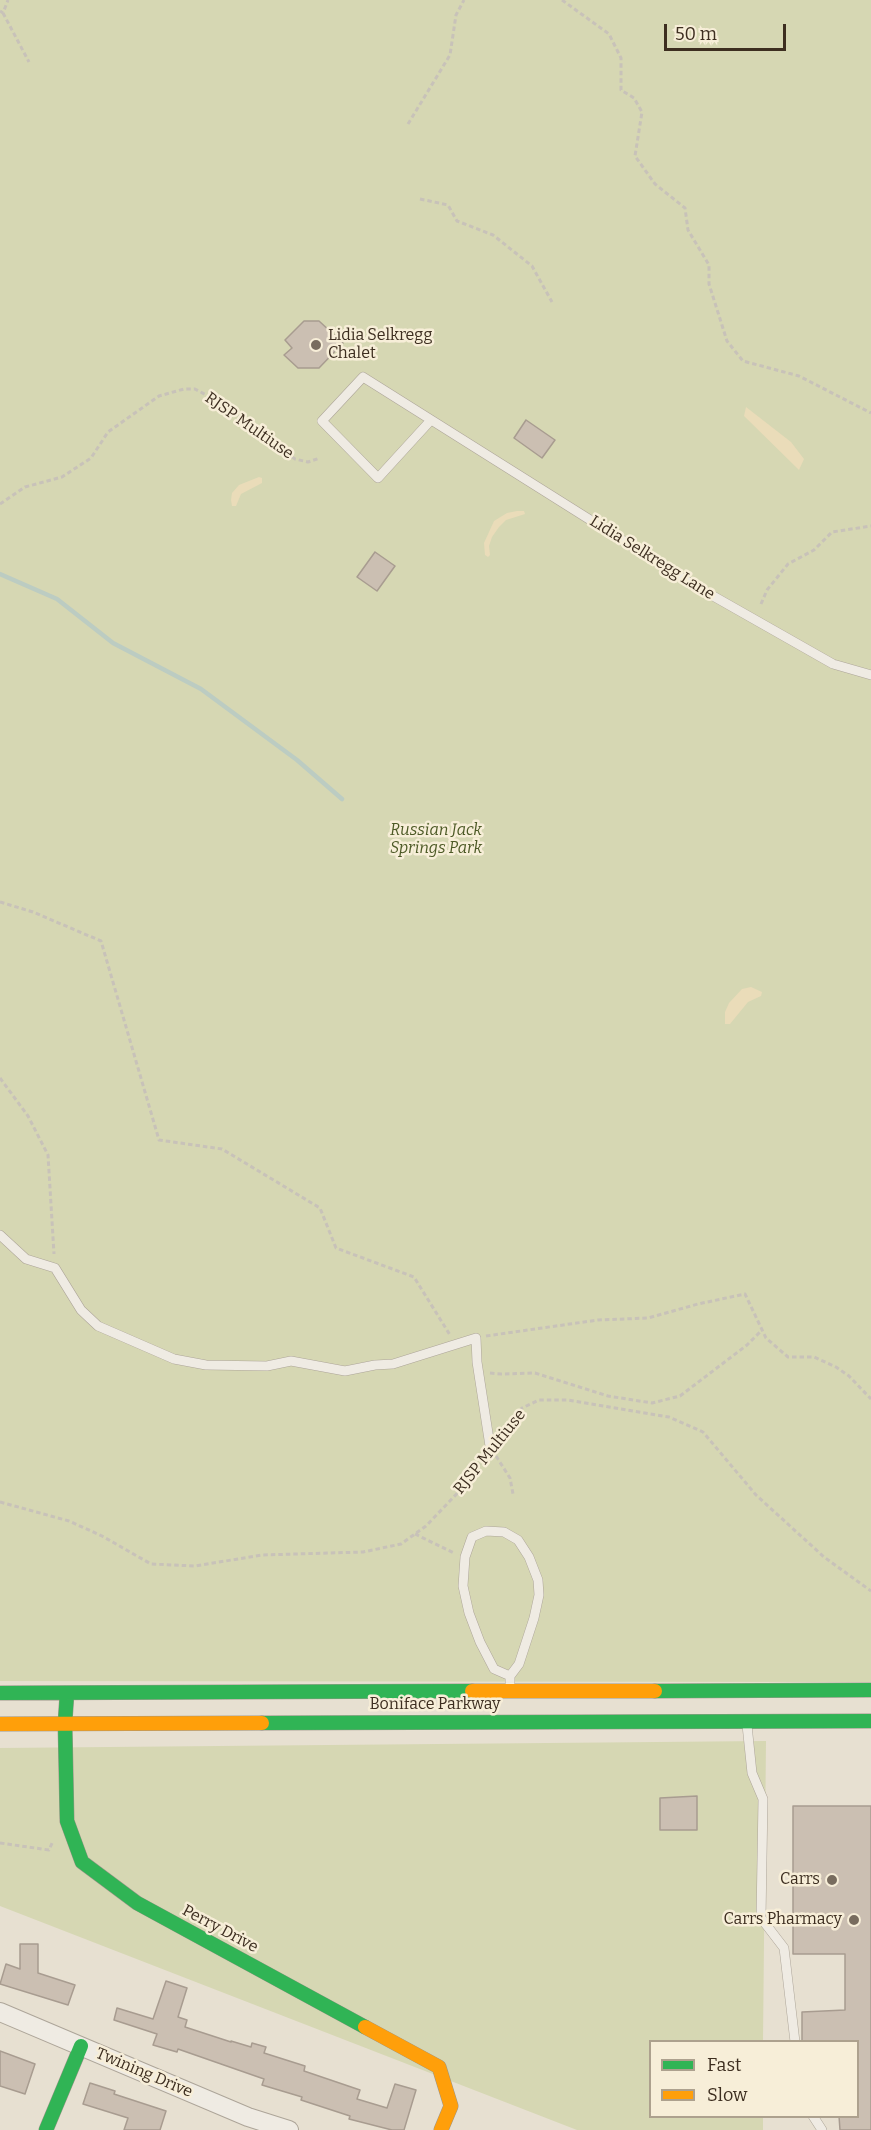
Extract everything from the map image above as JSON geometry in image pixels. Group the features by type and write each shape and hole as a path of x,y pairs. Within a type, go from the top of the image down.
{"main road":[{"name":"Boniface Parkway","path":"0,1724 747,1706 871,1690"},
{"name":"Boniface Parkway","path":"0,1693 510,1691 747,1706 871,1721"},
{"name":"Perry Drive","path":"67,1693 66,1821 82,1862 137,1903 439,2067 451,2106 441,2130"},
{"path":"46,2130 81,2046"}],"street":[{"name":"Twining Drive","path":"0,2012 81,2046 245,2123 289,2130"}],"lane":[{"name":"Lidia Selkregg Lane","path":"431,420 378,478 322,421 363,377 692,584 833,664 871,675"},
{"path":"0,1235 26,1259 55,1268 81,1310 98,1326 174,1359 206,1365 267,1366 291,1361 345,1371 393,1364 476,1338 490,1446"},
{"path":"510,1676 494,1669 480,1642 469,1612 463,1586 465,1557 472,1537 486,1532 504,1532 518,1540 529,1557 538,1580 539,1595 534,1617 519,1664 510,1676 510,1691"},
{"path":"747,1706 752,1773 763,1799 761,1918 784,1948 795,2040"}],"path":[{"path":"8,0 2,12 29,62"},
{"path":"408,124 450,55 456,15 464,0"},
{"path":"562,0 609,34 621,58 621,90 634,98 642,112 635,156 655,184 685,208 688,230 709,265 709,284 727,341 743,361 800,376 871,413"},
{"path":"420,199 448,205 457,221 493,235 532,266 552,302"},
{"name":"RJSP Multiuse","path":"0,504 25,487 62,477 91,458 108,432 159,396 184,388 195,389 227,406 295,459 308,462 320,458"},
{"path":"761,604 767,590 788,564 814,550 832,532 871,526"},
{"path":"0,902 33,912 101,941 159,1140 222,1149 320,1208 336,1248 414,1277 456,1344"},
{"path":"0,1078 28,1116 48,1155 55,1268"},
{"path":"476,1338 598,1320 648,1318 745,1294 766,1338 788,1357 814,1357 836,1367 849,1376 871,1399"},
{"path":"479,1372 535,1373 608,1396 652,1403 680,1396 747,1345 762,1330"},
{"name":"RJSP Multiuse","path":"0,1502 69,1521 102,1536 151,1564 195,1566 262,1555 363,1552 401,1544 426,1526 469,1481 490,1446 522,1408 539,1400 568,1400 669,1417 703,1432 756,1495 824,1557 871,1591"},
{"path":"490,1446 510,1478 513,1494"},
{"path":"415,1534 465,1557"},
{"path":"0,1843 49,1850 57,1832"}],"green space":[{"name":"Russian Jack Springs Park","path":"0,0 871,0 871,1682 0,1681"},
{"path":"766,1741 763,2040 649,2040 649,2118 763,2118 763,2130 577,2130 0,1906 0,1748"}],"sand":[{"path":"746,407 791,442 804,459 799,470 744,416"},
{"path":"259,477 262,478 262,483 241,494 236,506 232,506 232,493 239,485"},
{"path":"524,511 525,514 506,520 499,527 489,546 490,555 488,557 485,555 484,543 494,521 507,513"},
{"path":"751,987 762,992 761,996 748,1002 730,1024 725,1024 725,1012 729,1003 742,989"}],"building":[{"name":"Lidia Selkregg Chalet","path":"304,321 319,321 343,343 319,368 298,368 284,355 292,348 285,340"},
{"path":"526,420 555,440 542,458 514,438"},
{"path":"375,552 395,566 377,591 357,577"},
{"path":"697,1796 697,1830 660,1830 660,1798"},
{"name":"Carrs","path":"793,1806 871,1806 871,2130 840,2130 839,2118 859,2118 859,2040 802,2040 802,2012 845,2010 845,1954 793,1954"},
{"path":"20,1944 38,1944 38,1973 75,1985 68,2005 0,1984 6,1964 20,1969"},
{"path":"166,1981 187,1988 178,2017 187,2020 185,2027 251,2047 252,2043 266,2047 264,2053 305,2066 304,2071 360,2090 357,2099 387,2108 395,2084 416,2090 404,2130 392,2130 349,2119 350,2116 301,2100 302,2097 262,2085 264,2079 178,2049 177,2052 153,2045 157,2034 114,2020 117,2008 153,2019"},
{"path":"0,2051 35,2064 25,2094 0,2086"},
{"path":"90,2083 115,2091 114,2094 166,2111 160,2130 124,2130 128,2118 83,2104"}],"waterway":[{"path":"0,574 57,599 113,643 201,689 297,760 342,799"}],"traffic: fast":[{"path":"655,1691 871,1690"},
{"path":"0,1693 472,1691"},
{"path":"67,1693 65,1723 67,1821 82,1862 137,1903 365,2027"},
{"path":"262,1723 871,1721"},
{"path":"46,2130 81,2046"}],"traffic: slow":[{"path":"472,1691 655,1691"},
{"path":"0,1724 262,1723"},
{"path":"365,2027 439,2067 451,2106 441,2130"}],"place":[{"name":"Lidia Selkregg Chalet","path":"316,345"},
{"name":"Carrs","path":"832,1880"},
{"name":"Carrs Pharmacy","path":"854,1920"}]}
